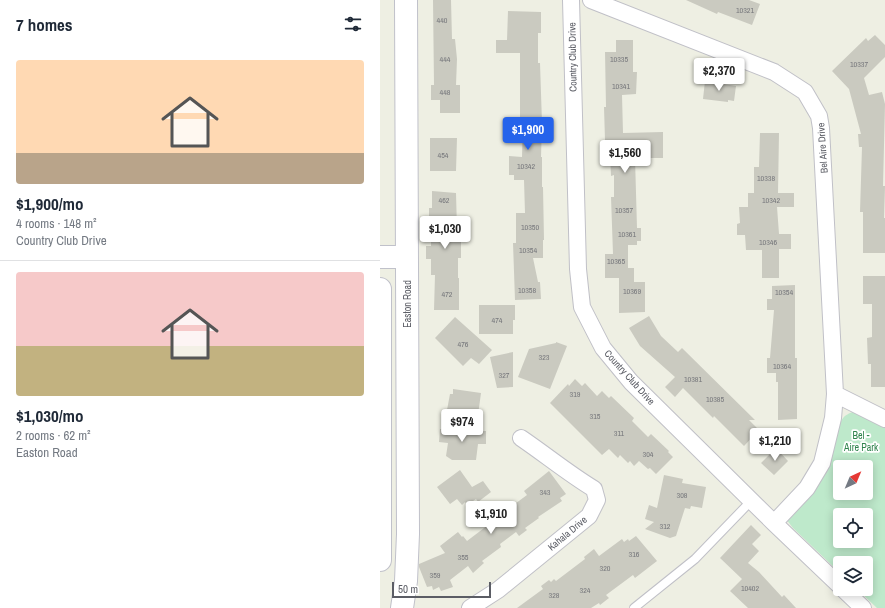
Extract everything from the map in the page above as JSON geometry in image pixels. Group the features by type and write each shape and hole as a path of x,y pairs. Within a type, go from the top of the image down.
{"main road":[{"name":"Easton Road","path":"402,608 406,581 408,534 406,0"},
{"path":"380,257 407,257"},
{"path":"380,289 380,560"}],"street":[{"name":"Country Club Drive","path":"571,0 578,269 582,307 603,348 631,382 751,501 833,579"},
{"name":"Bel Aire Drive","path":"591,0 774,72 805,92 819,116 821,128 835,394 833,418 822,463 807,488 774,523"},
{"path":"835,394 885,419"},
{"name":"Kahala Drive","path":"470,608 498,590 589,516 598,500 594,489 573,476 521,438"},
{"path":"850,596 863,608"}],"lane":[{"path":"634,608 695,559 751,501"}],"green space":[{"name":"Bel - Aire Park","path":"855,411 885,424 885,608 877,608 864,596 873,596 873,556 833,556 833,566 793,528 786,519 838,431 845,416"}],"building":[{"path":"433,0 451,0 452,39 455,39 457,59 456,85 460,85 460,113 440,113 440,100 431,100 431,85 434,85"},
{"path":"686,0 749,0 760,4 752,25 718,12 717,14"},
{"path":"508,11 541,12 541,33 538,33 538,63 540,63 544,240 543,258 533,258 538,282 540,282 541,299 515,300 513,243 516,243 516,213 525,213 524,180 514,180 514,175 509,175 509,156 522,157 523,119 520,119 520,53 496,53 496,40 507,40"},
{"path":"875,35 885,45 885,57 864,78 869,95 882,92 885,104 883,186 885,186 885,253 863,253 863,212 860,212 862,147 859,147 858,134 861,134 849,89 832,71 866,38 868,41"},
{"path":"616,40 633,40 633,72 637,72 636,94 622,95 623,133 663,132 663,158 635,158 637,228 641,228 641,241 637,241 637,245 628,245 628,268 634,268 634,282 645,282 645,312 619,313 619,278 605,278 605,254 613,254 611,197 614,197 614,175 611,176 610,153 606,153 605,140 605,52 616,52"},
{"path":"705,81 736,86 734,101 728,100 728,102 703,99"},
{"path":"760,133 779,133 778,193 794,193 794,207 777,207 779,234 791,234 791,249 779,249 779,278 762,278 762,250 746,250 745,235 737,235 737,224 740,223 739,207 748,207 748,193 754,193 754,167 759,167"},
{"path":"430,138 457,138 456,171 430,171"},
{"path":"432,191 456,193 457,229 461,229 461,258 458,258 459,310 434,310 435,275 431,275 431,259 426,259 426,246 431,246 431,222 429,222 429,208 432,208"},
{"path":"863,276 885,276 885,387 871,387 871,364 868,364 867,338 872,337 872,304 863,304"},
{"path":"795,285 797,419 778,420 778,382 776,382 776,373 767,373 767,358 770,358 774,310 767,310 767,299 772,299 772,286"},
{"path":"479,305 515,305 513,334 479,334"},
{"path":"649,316 661,336 678,352 682,348 755,420 749,420 759,430 744,446 683,388 675,397 665,387 675,377 640,346 629,328"},
{"path":"455,317 492,350 479,364 471,358 463,366 435,338"},
{"path":"556,342 567,346 550,389 518,377 529,349"},
{"path":"513,352 513,387 497,388 490,357"},
{"path":"575,379 582,386 585,383 597,396 602,391 609,398 611,396 634,418 632,421 648,437 651,434 669,451 668,452 673,457 656,474 639,461 634,466 630,461 628,463 620,455 618,458 609,449 602,455 550,403 568,384 569,386"},
{"path":"453,389 481,393 478,415 447,410 450,394 453,394"},
{"path":"440,429 486,431 486,444 478,444 476,460 452,460 446,456 448,443 439,442"},
{"path":"776,448 788,461 774,475 761,463"},
{"path":"460,470 472,487 483,481 491,492 478,502 476,499 467,505 465,502 462,505 457,499 450,504 437,487"},
{"path":"549,471 566,494 560,498 562,501 538,517 539,518 525,528 527,530 519,536 516,532 500,544 501,547 482,561 484,563 473,573 468,566 450,580 453,587 441,591 439,587 433,590 432,586 427,587 419,564 445,553 440,546 458,532 467,541 492,522 494,523 509,512 508,509 527,495 524,491"},
{"path":"664,475 683,479 682,483 706,487 702,508 691,506 690,509 685,508 676,536 670,538 645,529 654,522 645,519 649,505 657,508"},
{"path":"751,525 761,535 752,544 759,551 748,563 759,572 782,597 784,595 796,608 748,608 730,591 742,579 720,558"},
{"path":"636,536 657,561 635,578 633,575 606,595 609,598 600,605 599,603 591,608 517,608 543,589 541,586 549,580 551,582 554,579 556,581 585,559 584,557 594,549 599,556 622,539 624,542 628,539 629,541"}]}
